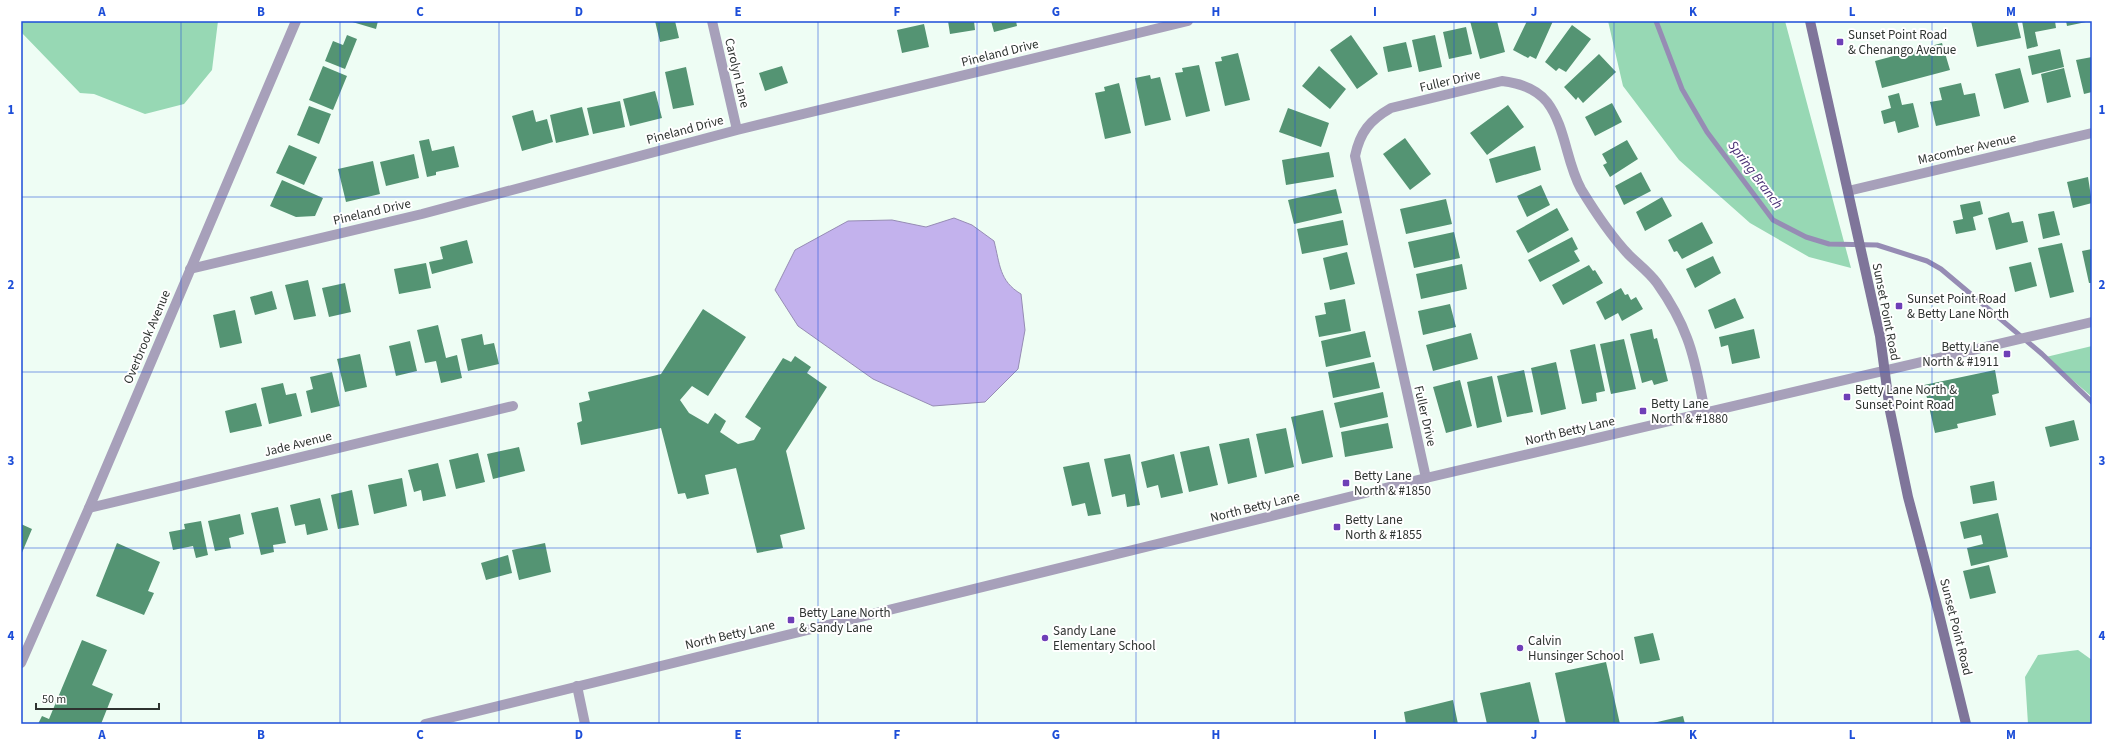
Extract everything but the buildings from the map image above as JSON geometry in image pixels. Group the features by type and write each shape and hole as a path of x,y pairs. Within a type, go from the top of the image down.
{"main road":[{"name":"Sunset Point Road","path":"1810,21 1880,336 1890,411 1908,497 1966,724"}],"street":[{"name":"Overbrook Avenue","path":"21,663 90,508 296,21"},
{"name":"Carolyn Lane","path":"712,21 737,130"},
{"name":"Pineland Drive","path":"190,269 422,214 737,130 1188,21"},
{"name":"Fuller Drive","path":"1426,478 1355,156 1358,141 1367,126 1376,117 1391,108 1502,81 1518,83 1533,90 1546,101 1557,117 1567,156 1580,187 1602,223 1629,255 1656,281 1676,312 1688,340 1705,412"},
{"name":"Macomber Avenue","path":"1848,191 2092,133"},
{"name":"North Betty Lane","path":"425,724 1426,478 1705,412 2005,344 2092,322"},
{"name":"Jade Avenue","path":"90,508 513,406"},
{"path":"577,686 586,724"}],"green space":[{"path":"21,21 218,21 212,70 184,104 145,114 94,94 80,93 21,32"},
{"path":"1608,21 1785,21 1851,268 1809,257 1750,223 1679,160 1623,86"},
{"path":"2092,346 2092,397 2046,357"},
{"path":"2078,650 2092,660 2092,724 2028,724 2025,677 2038,655"}],"shaded area":[{"path":"954,218 972,225 994,241 1004,278 1021,294 1025,330 1018,369 985,402 933,406 873,379 798,326 775,290 795,250 848,221 892,220 926,227"}],"waterway":[{"name":"Spring Branch","path":"1656,21 1682,89 1707,132 1773,220 1806,237 1829,244 1877,245 1927,261 1941,269 2042,354 2092,402"}],"place":[{"name":"Sunset Point Road & Chenango Avenue","path":"1840,42"},
{"name":"Sunset Point Road & Betty Lane North","path":"1899,306"},
{"name":"Betty Lane North & #1911","path":"2007,354"},
{"name":"Betty Lane North & Sunset Point Road","path":"1847,397"},
{"name":"Betty Lane North & #1880","path":"1643,411"},
{"name":"Betty Lane North & #1850","path":"1346,483"},
{"name":"Betty Lane North & #1855","path":"1337,527"},
{"name":"Betty Lane North & Sandy Lane","path":"791,620"},
{"name":"Sandy Lane Elementary School","path":"1045,638"},
{"name":"Calvin Hunsinger School","path":"1520,648"}]}
